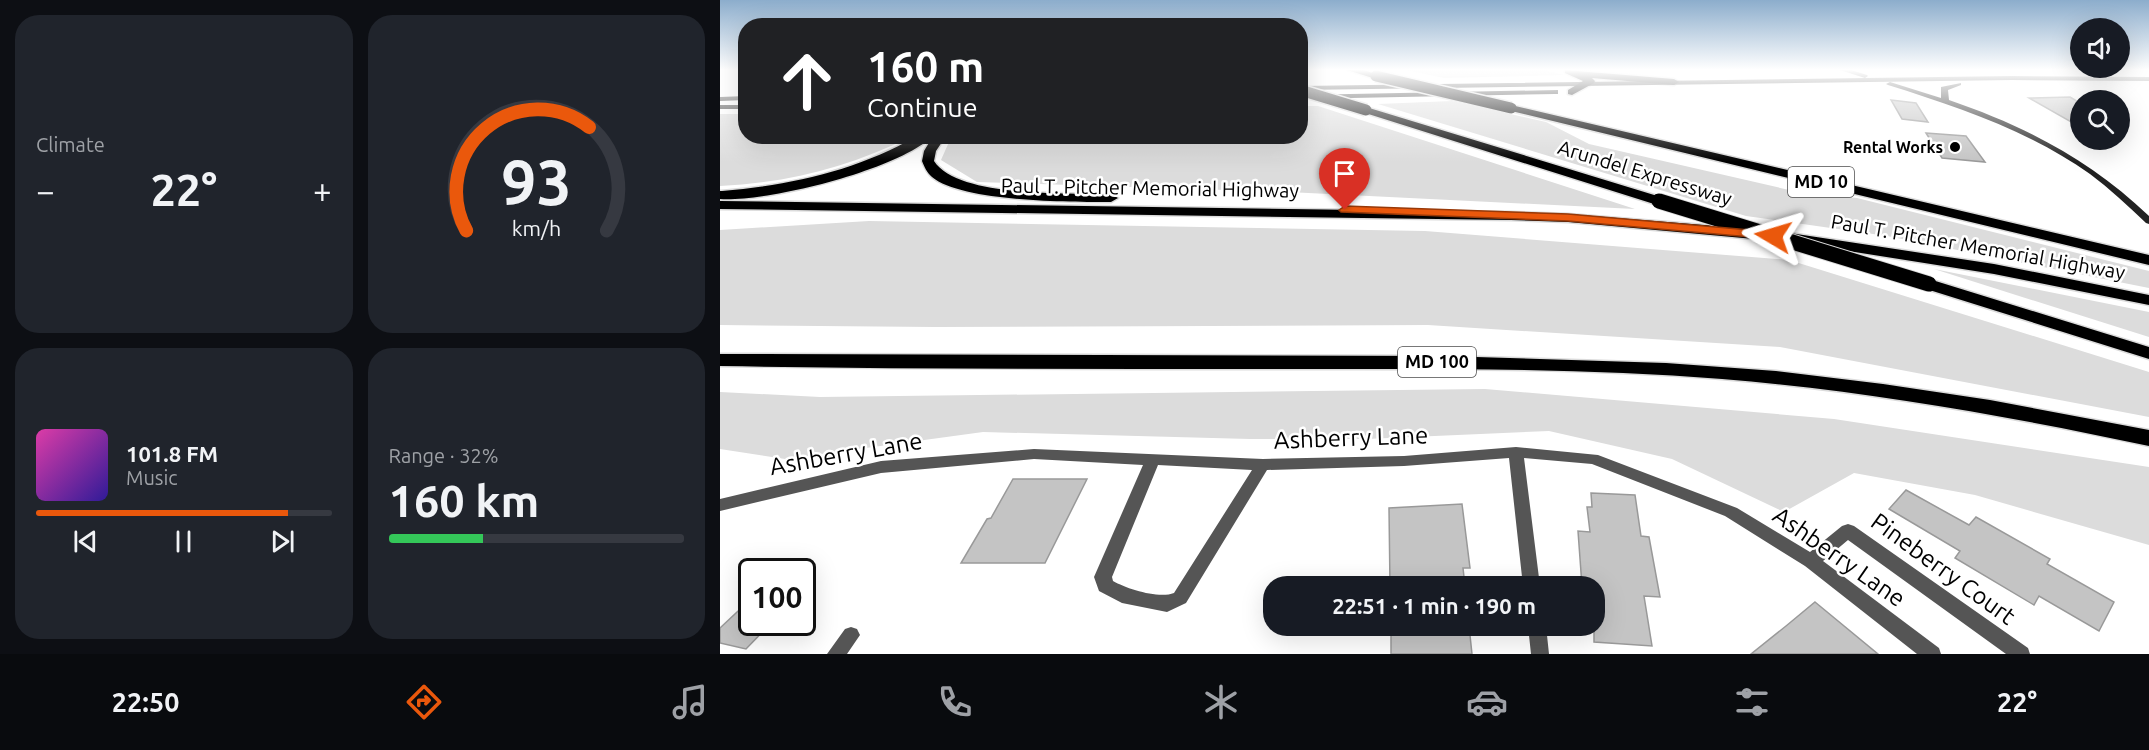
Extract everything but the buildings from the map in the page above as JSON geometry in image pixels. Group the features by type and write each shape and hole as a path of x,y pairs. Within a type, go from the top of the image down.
{"highway":[{"name":"Arundel Expressway","path":"1335,101 2149,353"},
{"name":"Arundel Expressway","path":"1480,101 2149,260"},
{"path":"720,195 769,190 842,173 917,144"},
{"path":"931,144 928,159 931,169 939,177 974,189 1005,193 1416,214"},
{"name":"Paul T. Pitcher Memorial Highway","path":"720,205 1568,218 1704,228 1796,238 1994,269 2149,300"},
{"name":"MD 100","path":"720,360 914,363 1462,362 1595,365 1711,372 1837,385 1960,402 2149,438"},
{"path":"720,370 914,363"}],"main road":[{"path":"1946,101 2034,136 2084,165 2127,197 2149,221"},
{"path":"720,107 738,107"}],"street":[{"name":"Ashberry Lane","path":"720,505 881,467 1034,454 1263,465 1404,461 1516,452 1593,459 1731,512 1811,561 1932,654"},
{"path":"1516,452 1531,576"},
{"path":"1152,461 1103,577 1106,586 1122,595 1167,604 1180,598 1263,465"},
{"name":"Pineberry Court","path":"1811,561 1848,531 2020,654"},
{"path":"836,654 851,635"},
{"path":"1538,636 1540,654"}],"shaded area":[{"path":"1452,101 1546,122 1589,144 1798,192 1857,198 2149,271 2149,288 1887,236 1746,216 1378,104"},
{"path":"1308,106 1318,106 1635,209 1288,192 977,182 941,160 948,144 1308,144"},
{"path":"720,114 738,114 738,144 895,144 818,172 770,181 720,186"},
{"path":"869,221 1425,231 1789,260 2149,372 2149,417 1780,347 1428,325 935,327 720,325 720,230"},
{"path":"1934,269 2149,312 2149,337"},
{"path":"1485,389 1834,419 2149,467 2149,545 1975,495 1854,473 1784,512 1672,459 1549,431 1366,439 1250,439 983,432 785,459 720,449 720,392 820,397"}],"place":[{"name":"Rental Works","path":"1955,147"}],"route":[{"path":"1345,210 1568,218 1704,228 1773,236"}]}
